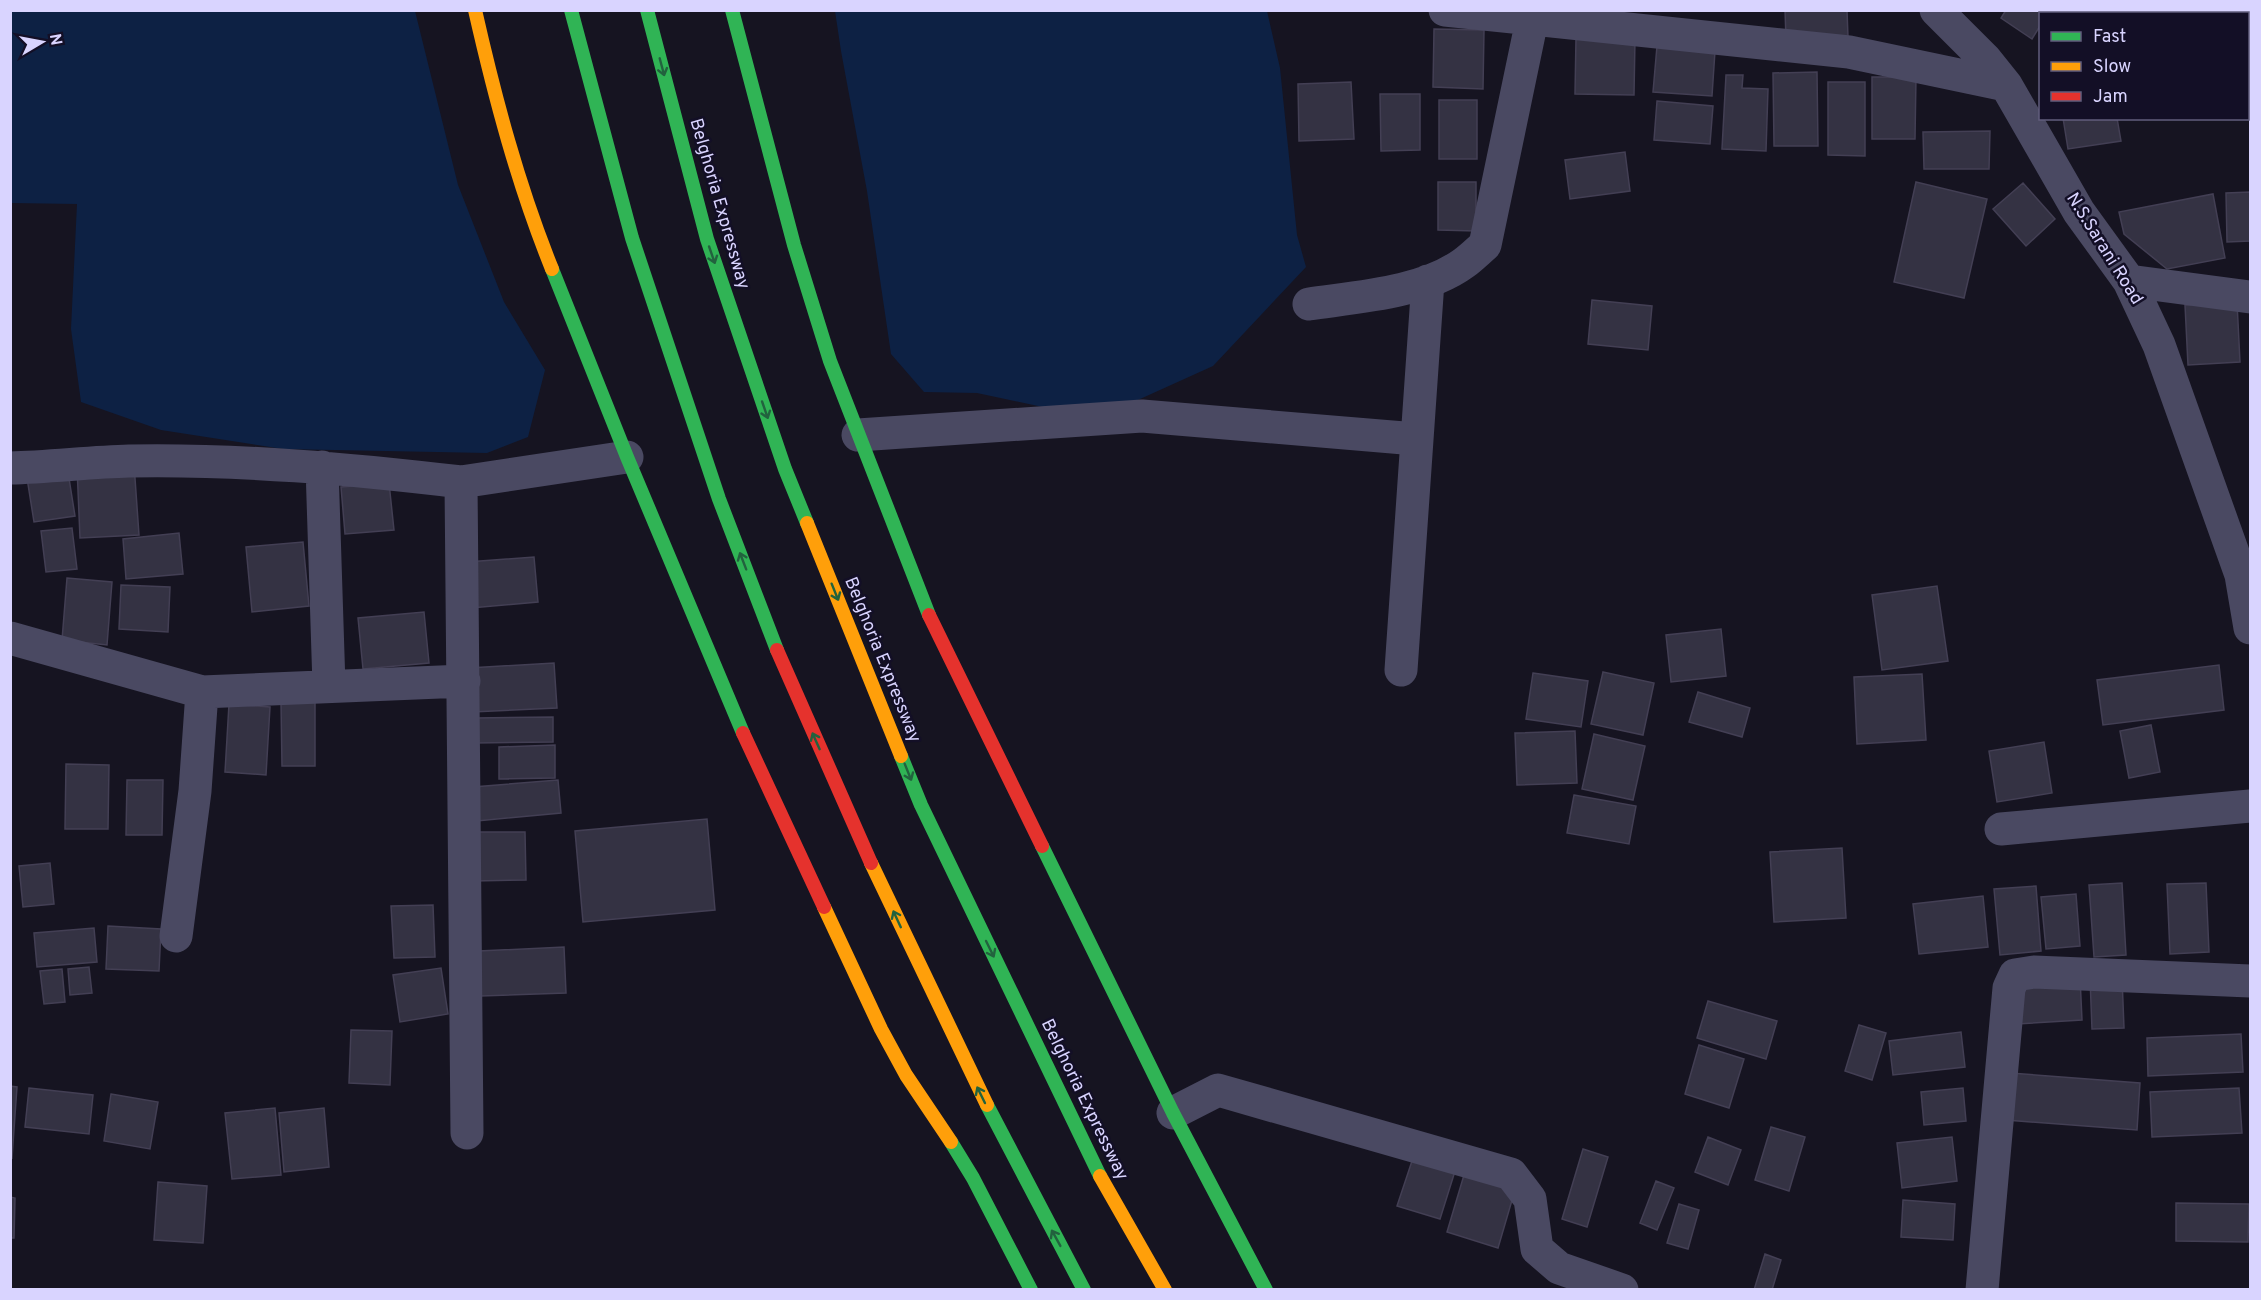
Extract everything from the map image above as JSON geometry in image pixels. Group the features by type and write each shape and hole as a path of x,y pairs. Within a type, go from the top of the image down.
{"main road":[{"path":"475,10 497,105 541,243 627,458 755,762 881,1029 906,1075 973,1178 1031,1290"},
{"path":"571,10 632,238 719,499 782,664 850,820 940,1010 1007,1147 1084,1290"},
{"name":"Belghoria Expressway","path":"647,10 707,239 789,480 921,805 1094,1166 1165,1290"},
{"path":"732,10 794,245 830,361 926,608 1173,1113 1266,1290"}],"street":[{"path":"1445,10 1849,52 2006,85"},
{"name":"N.S.Sarani Road","path":"1936,10 1986,60 2006,85 2079,212 2129,281 2159,345 2246,577 2250,628"},
{"path":"1309,304 1376,294 1428,282 1463,264 1485,245 1532,20"},
{"path":"2129,281 2250,297"},
{"path":"1401,670 1428,282"},
{"path":"858,435 1142,417 1416,438"},
{"path":"10,468 128,461 211,461 361,470 462,482 627,458"},
{"path":"322,467 329,686"},
{"path":"462,482 467,1133"},
{"path":"10,639 202,692 464,681"},
{"path":"177,936 195,791 202,692"},
{"path":"2001,829 2250,806"},
{"path":"1982,1290 2009,988 2015,975 2034,972 2250,981"},
{"path":"1173,1113 1218,1090 1511,1174 1530,1199 1537,1249 1560,1268 1622,1290"}],"water":[{"path":"10,11 415,11 458,185 504,302 545,370 528,437 487,453 283,449 161,430 81,402 71,329 77,204 11,203"},
{"path":"835,11 1267,11 1280,68 1297,235 1306,267 1213,366 1129,404 1052,409 977,393 924,392 891,354 867,191"}],"building":[{"path":"1785,10 1847,10 1848,37 1786,39"},
{"path":"2006,10 2051,10 2050,12 2039,12 2039,28 2032,39 2001,18"},
{"path":"1434,29 1484,30 1483,89 1433,87"},
{"path":"1576,38 1635,39 1634,95 1575,94"},
{"path":"1657,46 1715,51 1712,96 1653,92"},
{"path":"1817,72 1818,146 1774,146 1773,73"},
{"path":"1726,75 1743,75 1742,88 1768,89 1766,151 1722,149"},
{"path":"1872,77 1916,77 1915,139 1872,139"},
{"path":"1351,82 1354,139 1299,141 1298,84"},
{"path":"1828,82 1865,82 1865,156 1828,155"},
{"path":"1380,94 1420,94 1420,150 1381,151"},
{"path":"1439,100 1477,100 1477,159 1439,159"},
{"path":"1657,101 1713,106 1710,144 1654,140"},
{"path":"2063,120 2117,120 2121,141 2068,149"},
{"path":"1990,131 1989,169 1924,169 1923,132"},
{"path":"1625,152 1630,191 1570,199 1565,160"},
{"path":"1438,182 1476,182 1476,231 1438,230"},
{"path":"1916,182 1987,199 1964,298 1894,282"},
{"path":"2023,183 2055,219 2026,246 1993,209"},
{"path":"2250,192 2250,241 2227,242 2226,193"},
{"path":"2213,194 2225,258 2167,269 2124,234 2119,212"},
{"path":"1592,300 1652,306 1648,350 1588,344"},
{"path":"2237,302 2240,362 2188,365 2185,305"},
{"path":"134,464 139,535 80,538 77,467"},
{"path":"68,472 75,516 34,522 27,478"},
{"path":"389,483 394,530 345,534 341,487"},
{"path":"72,528 77,569 46,572 41,531"},
{"path":"179,533 183,574 126,579 123,539"},
{"path":"303,542 309,606 252,612 246,547"},
{"path":"534,557 538,602 471,608 467,562"},
{"path":"67,578 112,582 107,645 62,640"},
{"path":"121,585 170,587 168,632 119,629"},
{"path":"1937,586 1948,661 1882,670 1872,595"},
{"path":"424,612 429,663 363,669 358,618"},
{"path":"1721,629 1726,676 1671,682 1666,635"},
{"path":"554,663 557,708 472,712 469,668"},
{"path":"2219,665 2224,710 2103,725 2097,680"},
{"path":"1603,672 1654,683 1643,735 1591,724"},
{"path":"1533,673 1588,681 1581,727 1526,719"},
{"path":"1922,674 1926,740 1857,744 1854,677"},
{"path":"1698,692 1750,708 1742,737 1689,722"},
{"path":"281,702 315,702 315,766 282,766"},
{"path":"229,704 270,707 266,775 225,772"},
{"path":"553,717 553,742 475,743 475,718"},
{"path":"2151,725 2160,772 2129,778 2120,731"},
{"path":"1575,731 1577,783 1517,785 1515,733"},
{"path":"1594,734 1645,746 1633,800 1582,789"},
{"path":"2044,742 2052,793 1997,802 1989,751"},
{"path":"555,745 555,778 499,779 499,747"},
{"path":"66,764 109,765 108,829 65,829"},
{"path":"127,780 163,780 162,835 126,835"},
{"path":"558,780 561,813 477,821 473,787"},
{"path":"1574,795 1636,806 1629,844 1567,833"},
{"path":"707,819 715,910 583,922 575,831"},
{"path":"474,832 525,832 526,880 474,881"},
{"path":"1842,848 1846,918 1774,922 1770,852"},
{"path":"50,863 54,904 23,907 19,866"},
{"path":"2122,883 2126,955 2094,957 2089,885"},
{"path":"2206,883 2209,952 2170,954 2167,884"},
{"path":"2036,886 2041,951 2000,955 1994,889"},
{"path":"2076,894 2080,946 2046,949 2041,897"},
{"path":"1983,896 1988,947 1919,954 1913,904"},
{"path":"433,905 435,957 394,958 391,906"},
{"path":"108,926 161,929 159,971 106,969"},
{"path":"94,928 97,962 37,967 34,933"},
{"path":"564,947 566,993 481,996 479,951"},
{"path":"89,967 92,993 70,995 68,969"},
{"path":"441,968 448,1014 400,1022 393,975"},
{"path":"62,969 65,1002 44,1004 40,971"},
{"path":"2080,977 2082,1020 2017,1024 2015,981"},
{"path":"2122,977 2124,1028 2092,1029 2090,978"},
{"path":"1708,1001 1777,1021 1766,1059 1697,1038"},
{"path":"1859,1025 1886,1033 1872,1080 1845,1071"},
{"path":"351,1030 392,1031 390,1085 349,1083"},
{"path":"1961,1032 1965,1067 1893,1075 1889,1041"},
{"path":"2241,1034 2243,1072 2148,1076 2147,1038"},
{"path":"1699,1045 1744,1059 1729,1108 1685,1094"},
{"path":"2010,1073 2140,1083 2137,1130 2006,1120"},
{"path":"10,1086 17,1087 12,1158 10,1157"},
{"path":"29,1088 93,1095 89,1134 25,1127"},
{"path":"1963,1088 1966,1121 1924,1125 1921,1092"},
{"path":"2239,1088 2242,1133 2152,1137 2150,1092"},
{"path":"111,1094 158,1102 150,1149 104,1141"},
{"path":"275,1108 281,1175 232,1179 225,1113"},
{"path":"324,1108 329,1167 284,1172 279,1113"},
{"path":"1771,1127 1805,1137 1789,1191 1755,1180"},
{"path":"1708,1137 1741,1150 1728,1185 1695,1172"},
{"path":"1952,1137 1957,1181 1902,1188 1897,1143"},
{"path":"1583,1149 1608,1157 1587,1227 1562,1219"},
{"path":"1414,1155 1456,1168 1440,1219 1397,1206"},
{"path":"1464,1175 1515,1190 1498,1248 1447,1232"},
{"path":"1656,1181 1674,1188 1657,1230 1640,1223"},
{"path":"158,1182 207,1186 203,1243 154,1240"},
{"path":"10,1197 15,1198 14,1238 10,1238"},
{"path":"1903,1200 1955,1204 1953,1240 1901,1237"},
{"path":"2176,1203 2249,1204 2248,1242 2176,1241"},
{"path":"1679,1204 1699,1210 1688,1249 1667,1243"},
{"path":"1765,1254 1781,1260 1772,1290 1754,1290"}],"traffic: fast":[{"path":"571,10 632,238 719,499 777,650"},
{"path":"647,10 707,239 785,469 807,523"},
{"path":"732,10 794,245 830,361 929,615"},
{"path":"552,269 627,457 743,733"},
{"path":"901,756 921,805 1100,1176"},
{"path":"1042,846 1173,1113 1266,1290"},
{"path":"987,1105 1084,1290"},
{"path":"951,1142 973,1178 1031,1290"}],"traffic: slow":[{"path":"475,10 508,141 528,205 552,269"},
{"path":"807,523 901,756"},
{"path":"871,863 987,1105"},
{"path":"824,907 881,1029 906,1075 951,1142"},
{"path":"1100,1176 1165,1290"}],"traffic: jam":[{"path":"929,615 1042,846"},
{"path":"777,650 871,863"},
{"path":"743,733 824,907"}]}
